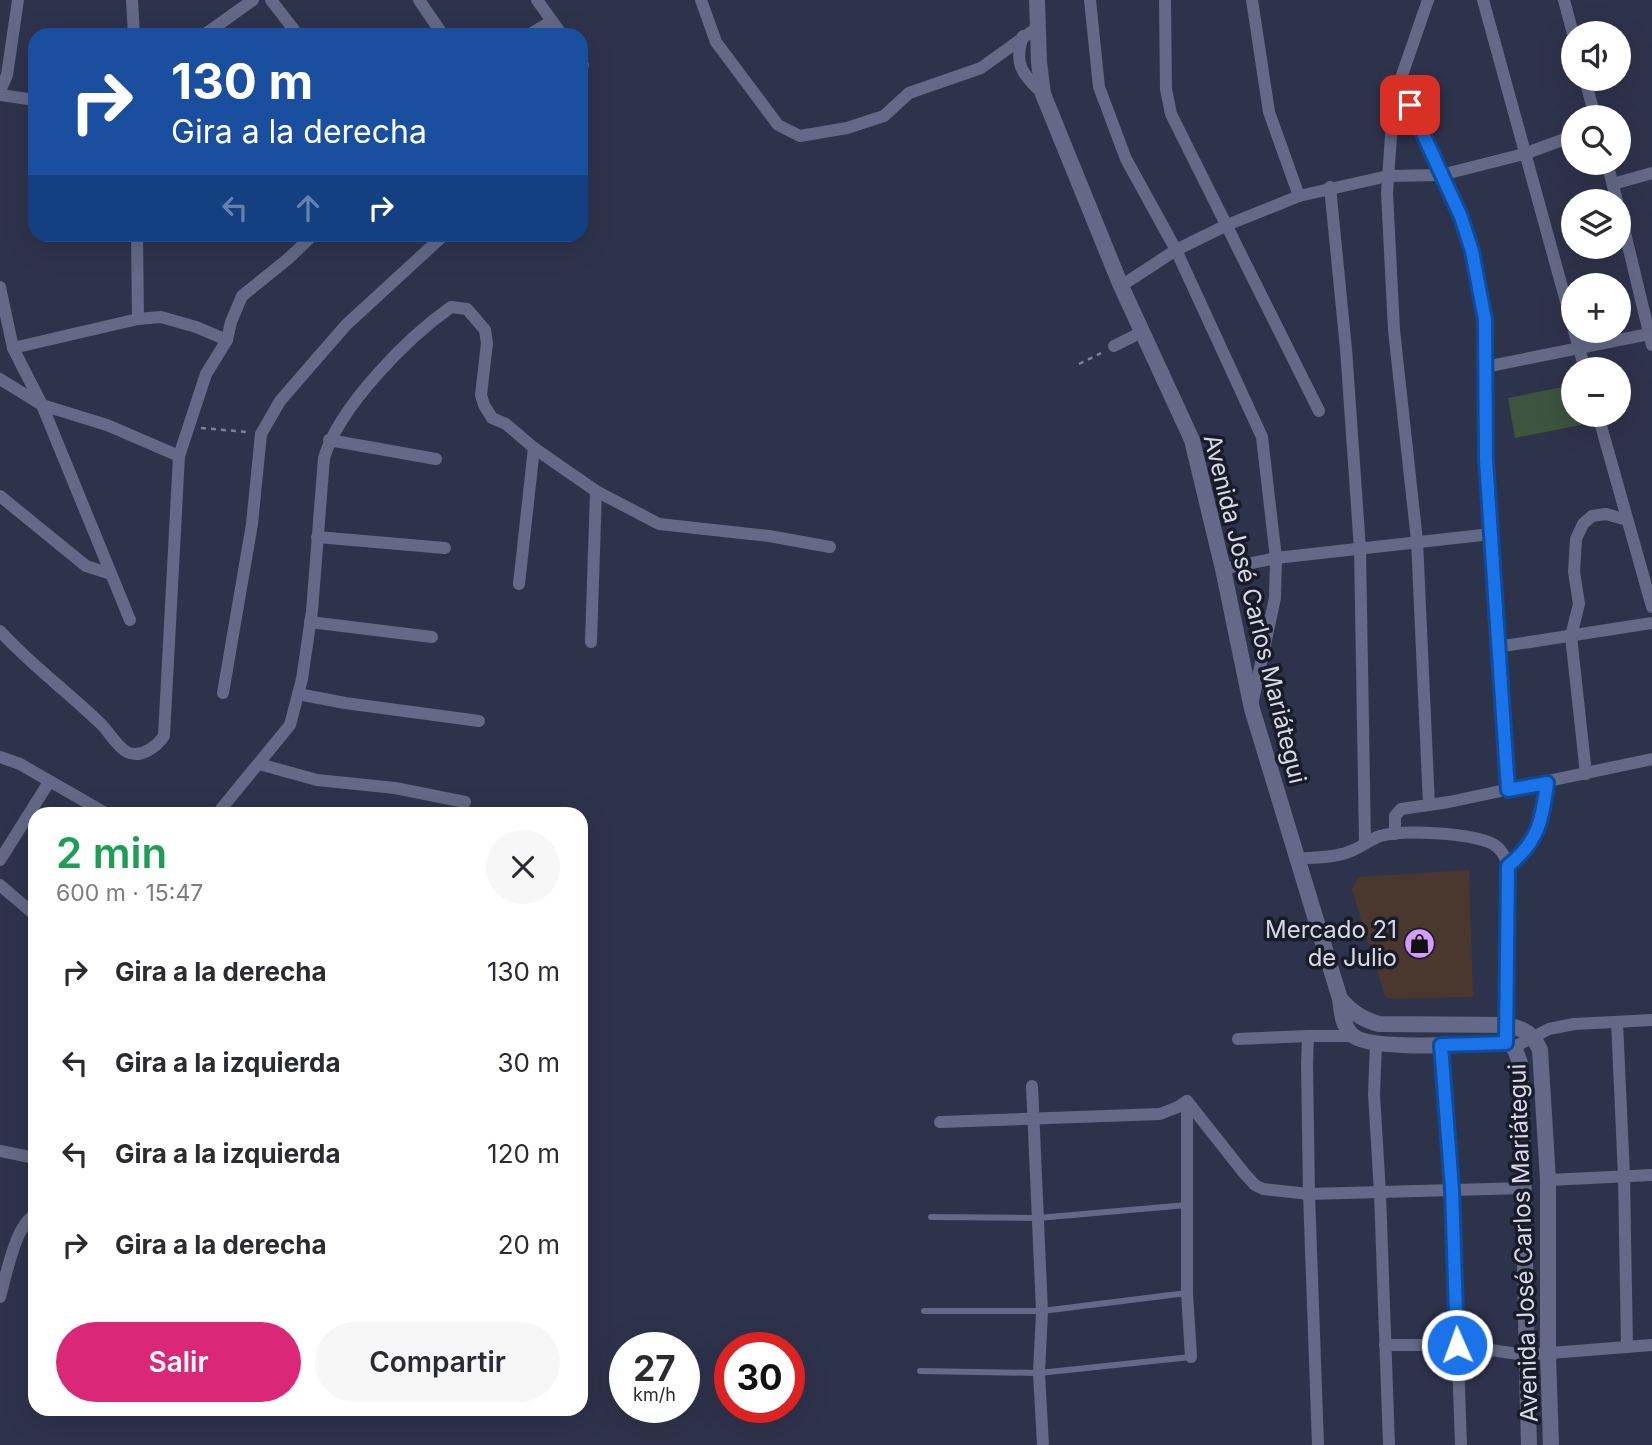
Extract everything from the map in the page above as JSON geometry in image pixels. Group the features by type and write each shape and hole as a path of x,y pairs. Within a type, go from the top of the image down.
{"street":[{"path":"18,0 7,75 0,93 28,99"},
{"path":"132,0 134,28"},
{"path":"214,28 253,0"},
{"path":"271,0 293,28"},
{"path":"419,0 438,28"},
{"path":"537,0 557,28"},
{"path":"701,0 716,42 778,125 800,136 848,128 884,116 909,93 981,68 1038,27"},
{"name":"Avenida José Carlos Mariátegui","path":"1037,0 1043,94 1121,286 1192,440 1223,569 1252,709 1340,999 1343,1022 1352,1036 1376,1044 1510,1045 1520,1063 1529,1445"},
{"path":"1090,0 1099,88 1126,159 1176,250 1262,437 1276,558 1275,598 1252,709"},
{"path":"1165,0 1166,89 1171,114 1319,411"},
{"path":"1252,0 1269,113 1299,195"},
{"path":"1428,0 1400,81 1392,122 1388,176 1394,330 1417,541 1429,806"},
{"path":"1483,0 1561,284"},
{"path":"1564,0 1570,21"},
{"path":"540,28 552,21"},
{"path":"1023,36 1018,57 1020,65 1028,79 1043,94"},
{"path":"1400,81 1461,217 1472,251 1485,320 1486,460 1508,790"},
{"path":"1121,286 1176,250 1299,195 1388,176 1441,175 1524,154 1561,140"},
{"path":"1613,184 1652,173"},
{"path":"1610,175 1614,189"},
{"path":"1330,187 1346,349 1360,549 1365,842"},
{"path":"137,242 138,319"},
{"path":"0,631 20,653 102,725 127,752 137,754 156,747 164,736 179,456 206,374 227,340 242,296 306,242"},
{"path":"223,693 252,524 261,434 280,401 346,325 436,242"},
{"path":"1485,366 1651,339 1631,257"},
{"path":"0,287 13,348 41,405 130,620"},
{"path":"223,807 290,725 310,622 324,458 329,440 369,384 414,338 452,307 467,309 485,330 487,342 481,395 492,418 506,424 596,491 659,524 769,536 830,547"},
{"path":"13,348 138,319 161,317 227,340"},
{"path":"1114,346 1142,332"},
{"path":"1578,343 1582,357"},
{"path":"0,379 41,405 107,425 179,456"},
{"path":"1601,427 1652,607"},
{"path":"329,440 436,458"},
{"path":"519,584 534,447"},
{"path":"591,642 596,491"},
{"path":"0,496 86,566 111,574"},
{"path":"1586,774 1570,636 1579,604 1574,572 1576,539 1583,524 1592,516 1606,514 1628,520"},
{"path":"1223,569 1276,558 1490,534"},
{"path":"317,537 445,548"},
{"path":"310,622 432,637"},
{"path":"1497,647 1652,623"},
{"path":"298,694 479,721"},
{"path":"0,757 20,764 94,807"},
{"path":"1395,834 1395,816 1401,809 1547,783 1652,759"},
{"path":"259,764 317,779 395,788 465,802"},
{"path":"33,807 49,782"},
{"path":"1508,866 1521,855 1537,832 1543,815 1547,783"},
{"path":"0,860 28,815"},
{"path":"1298,859 1338,855 1353,851 1365,842 1381,836 1395,834 1471,837 1495,845 1504,854 1508,866 1507,1025 1510,1045 1549,1029 1574,1024 1652,1020"},
{"path":"0,886 28,909"},
{"name":"Avenida José Carlos Mariátegui","path":"1340,999 1353,1013 1364,1020 1379,1024 1507,1025 1523,1028 1534,1037 1540,1051 1548,1180 1551,1445"},
{"path":"1617,1023 1624,1176 1627,1348"},
{"path":"1308,1036 1309,1194 1318,1445"},
{"path":"1238,1039 1352,1036"},
{"path":"1376,1044 1374,1094 1389,1445"},
{"path":"1441,1045 1452,1189 1461,1445"},
{"path":"1032,1086 1042,1311 1039,1373 1043,1445"},
{"path":"1186,1101 1255,1185 1263,1189 1309,1194 1525,1188"},
{"path":"940,1122 1160,1114 1186,1101"},
{"path":"1186,1101 1187,1293 1191,1357"},
{"path":"0,1151 28,1157"},
{"path":"1548,1180 1652,1175"},
{"path":"0,1297 14,1247 28,1219"},
{"path":"1385,1345 1457,1345 1525,1355 1652,1345"}],"lane":[{"path":"931,1217 1038,1217 1187,1205"},
{"path":"924,1311 1042,1311 1187,1293"},
{"path":"920,1371 1039,1373 1191,1357"}],"path":[{"path":"1079,364 1114,346"},
{"path":"189,426 261,434"}],"shaded area":[{"name":"Mercado 21 de Julio","path":"1469,870 1473,997 1389,999 1385,996 1352,890 1358,877"}],"green space":[{"path":"1561,387 1561,427 1571,427 1515,438 1508,398"}],"place":[{"name":"Mercado 21 de Julio","path":"1420,943"}],"route":[{"path":"1410,105 1461,217 1472,251 1485,320 1486,460 1508,790 1547,783 1543,815 1537,832 1521,855 1508,866 1506,1043 1441,1045 1452,1189 1457,1345"}]}
